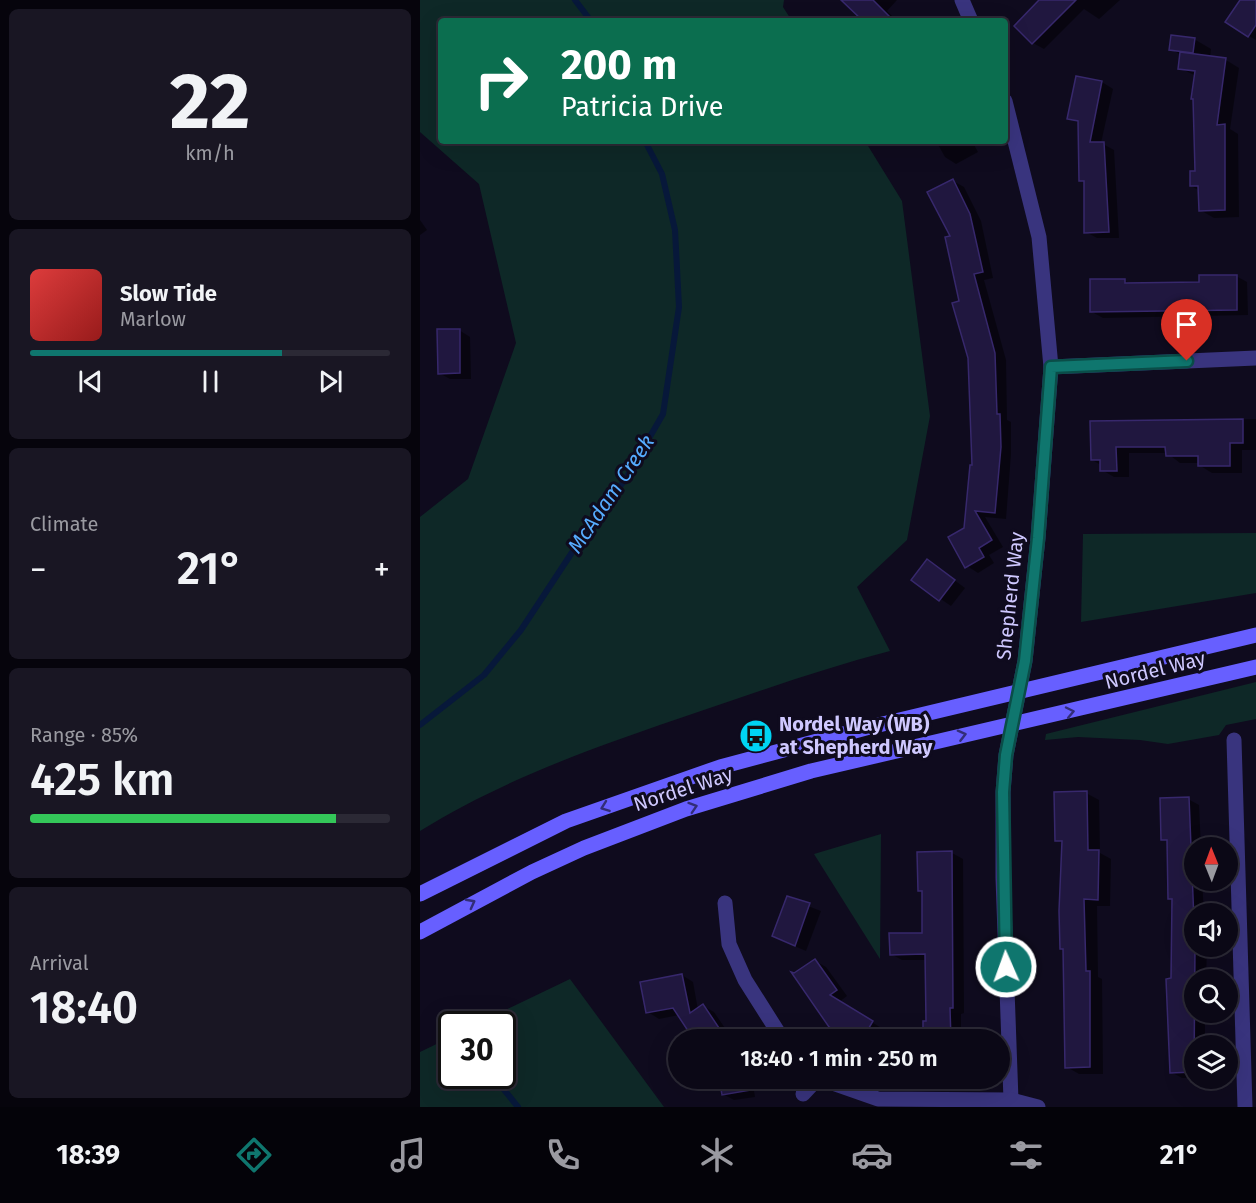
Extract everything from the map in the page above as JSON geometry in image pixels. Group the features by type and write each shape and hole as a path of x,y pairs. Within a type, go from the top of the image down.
{"main road":[{"name":"Nordel Way","path":"420,894 516,844 566,822 720,767 866,728 1256,635"},
{"name":"Nordel Way","path":"420,932 532,872 657,819 811,771 1256,667"}],"street":[{"path":"962,0 970,18"},
{"name":"Shepherd Way","path":"1008,113 1039,237 1051,367 1038,538 1019,693 1006,755 1002,833 1011,1100"},
{"path":"1051,367 1256,358"},
{"path":"1234,740 1245,1107"},
{"path":"725,903 729,944 745,980 776,1029"},
{"path":"803,1094 818,1078 878,1099 1011,1100 1038,1107"}],"green space":[{"path":"420,0 784,0 783,7 790,18 438,18 438,144 867,144 902,201 930,416 907,540 857,587 890,651 792,680 589,750 486,795 420,831 420,517 468,479 516,343 479,184 420,132"},
{"path":"1256,533 1256,593 1081,622 1083,534"},
{"path":"1256,682 1256,719 1226,725 1219,735 1168,744 1140,740 1078,737 1045,740 1046,734"},
{"path":"881,834 880,959 814,854"},
{"path":"570,979 664,1107 420,1107 420,1052 438,1043 438,1089 516,1089 516,1011 503,1011"}],"building":[{"path":"841,0 873,0 891,18 860,18"},
{"path":"1039,0 1076,0 1032,44 1014,26"},
{"path":"1240,0 1256,0 1256,25 1248,37 1225,22"},
{"path":"1171,35 1195,38 1193,53 1169,50"},
{"path":"1180,52 1226,58 1217,125 1225,124 1225,210 1199,211 1198,186 1190,186 1190,171 1195,171 1193,99 1191,99 1195,71 1178,69"},
{"path":"1076,76 1102,81 1090,142 1104,142 1109,232 1084,233 1084,181 1079,181 1078,121 1067,119"},
{"path":"953,179 970,214 983,272 974,274 995,353 997,414 1000,414 1001,447 995,513 975,511 992,540 979,548 984,557 965,568 948,537 964,528 970,465 972,465 968,358 952,303 959,301 945,237 950,236 927,192"},
{"path":"1199,275 1237,275 1237,310 1090,312 1090,279 1125,279 1125,283 1199,282"},
{"path":"437,329 460,329 460,373 438,374"},
{"path":"1243,419 1243,443 1230,443 1230,466 1198,466 1198,456 1166,456 1165,447 1116,447 1117,471 1100,471 1100,460 1091,460 1090,421"},
{"path":"927,559 955,580 939,601 911,580"},
{"path":"1087,791 1088,850 1099,850 1098,900 1084,899 1086,971 1090,971 1090,1067 1065,1068 1063,949 1060,949 1059,911 1062,841 1055,841 1054,792"},
{"path":"1189,797 1191,837 1184,837 1184,891 1193,891 1193,903 1184,903 1184,957 1195,957 1195,969 1184,969 1184,1023 1194,1023 1194,1035 1184,1035 1184,1072 1170,1073 1166,979 1171,978 1172,899 1168,899 1167,840 1161,840 1160,798"},
{"path":"952,851 953,1008 950,1008 951,1029 923,1029 923,1021 926,1021 925,954 890,955 889,933 922,933 922,891 918,891 917,852"},
{"path":"787,896 810,903 795,946 772,936"},
{"path":"815,959 837,990 830,995 873,1021 868,1029 832,1029 829,1027 791,972 794,973"},
{"path":"682,974 690,1013 703,1004 720,1029 687,1029 673,1008 646,1013 640,982"},
{"path":"721,1089 756,1089 722,1095"}],"waterway":[{"name":"McAdam Creek","path":"575,0 589,18"},
{"name":"McAdam Creek","path":"420,725 484,675 521,630 594,519 625,480 663,414 679,307 675,230 662,174 647,144"},
{"name":"McAdam Creek","path":"503,1089 518,1107"}],"place":[{"name":"Nordel Way (WB) at Shepherd Way","path":"756,736"}],"route":[{"path":"1006,967 1003,792 1006,755 1025,661 1038,538 1051,391 1051,367 1187,361"}]}
